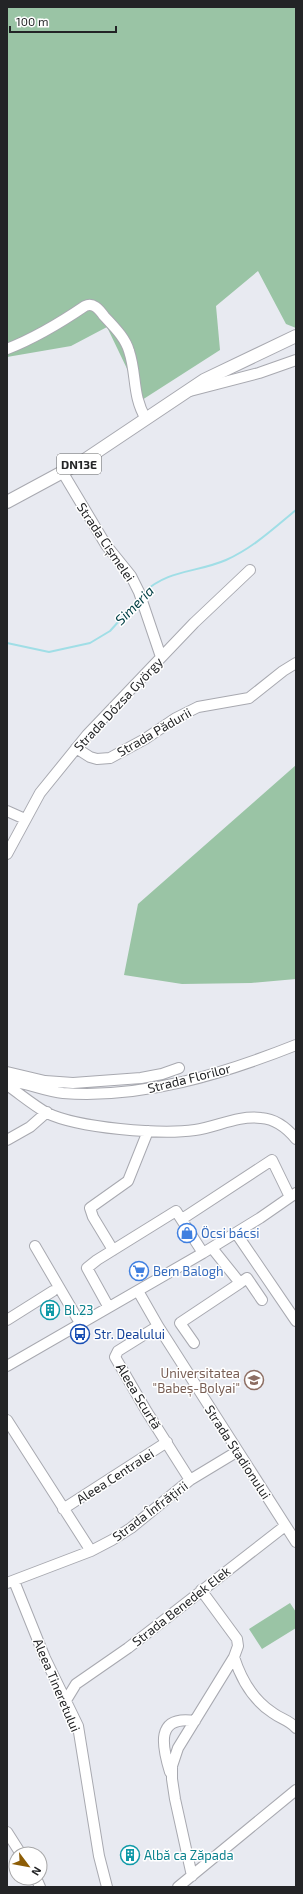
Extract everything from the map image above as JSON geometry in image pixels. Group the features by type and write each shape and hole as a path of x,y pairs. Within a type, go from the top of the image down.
{"main road":[{"name":"DN13E","path":"7,502 63,473 102,449 183,392 216,374 296,336"}],"street":[{"path":"7,349 27,341 54,326 84,306 93,305 100,310 127,344 132,360 138,403 146,418"},
{"path":"183,392 259,373 296,360"},
{"name":"Strada Cișmelei","path":"63,473 106,545 131,576 141,596 161,657"},
{"name":"Strada Dózsa György","path":"7,854 25,819 52,776 98,722 161,657 250,570"},
{"name":"Strada Pădurii","path":"76,748 90,757 97,759 110,758 145,739 176,718 198,707 249,698 283,671 296,664"},
{"path":"7,811 25,819"},
{"name":"Strada Florilor","path":"7,1081 63,1093 138,1091 172,1085 266,1057 296,1045"},
{"name":"Strada Florilor","path":"7,1072 45,1081 73,1083 141,1078 162,1074 179,1068"},
{"path":"7,1085 46,1112 68,1120 88,1124 148,1131 190,1131 242,1119 261,1118 280,1124 296,1139"},
{"path":"7,1140 30,1127 46,1112"},
{"path":"113,1250 93,1217 90,1208 128,1181 148,1131"},
{"path":"7,1366 236,1233 293,1195 272,1160 182,1219"},
{"path":"108,1306 87,1268 176,1211 207,1250 240,1283"},
{"path":"236,1233 296,1321"},
{"path":"35,1246 80,1323"},
{"path":"194,1343 180,1323 247,1278 262,1300"},
{"path":"7,1320 53,1291"},
{"name":"Strada Stadionului","path":"138,1291 158,1326 296,1542"},
{"name":"Aleea Scurtă","path":"158,1326 118,1350 116,1357 147,1412 190,1480"},
{"name":"Aleea Centralei","path":"7,1420 63,1510 90,1550"},
{"name":"Aleea Centralei","path":"63,1510 167,1442"},
{"name":"Strada Înfrățirii","path":"10,1582 112,1540 130,1528 190,1480 238,1451"},
{"name":"Strada Benedek Elek","path":"65,1702 76,1684 128,1648 201,1590 286,1526"},
{"name":"Aleea Tineretului","path":"10,1582 65,1702 78,1726 99,1856 107,1887"},
{"path":"172,1779 172,1766 175,1755 234,1658 238,1646 237,1638 201,1590"},
{"path":"234,1658 245,1684 259,1701 274,1714 290,1721 296,1728"},
{"path":"57,1684 76,1684"},
{"path":"192,1876 172,1779 163,1751 162,1740 165,1732 171,1724 178,1720 195,1721"},
{"path":"178,1887 296,1790"},
{"path":"7,1832 16,1846"}],"green space":[{"path":"7,7 296,7 296,328 286,324 258,271 216,306 220,350 142,400 107,327 71,346 7,357"},
{"path":"296,765 296,979 251,983 182,984 124,975 138,904"},
{"path":"290,1603 296,1612 296,1628 262,1649 249,1629"}],"waterway":[{"name":"Simeria","path":"143,593 153,585 173,575 215,564 236,555 263,537 296,510"},
{"name":"Simeria","path":"7,643 49,652 90,643 110,631 138,600"}],"place":[{"name":"Öcsi bácsi","path":"187,1233"},
{"name":"Bem Balogh","path":"139,1271"},
{"name":"Bl.23","path":"50,1310"},
{"name":"Str. Dealului","path":"80,1334"},
{"name":"Universitatea \"Babeș-Bolyai\"","path":"254,1380"},
{"name":"Albă ca Zăpada","path":"130,1855"}]}
